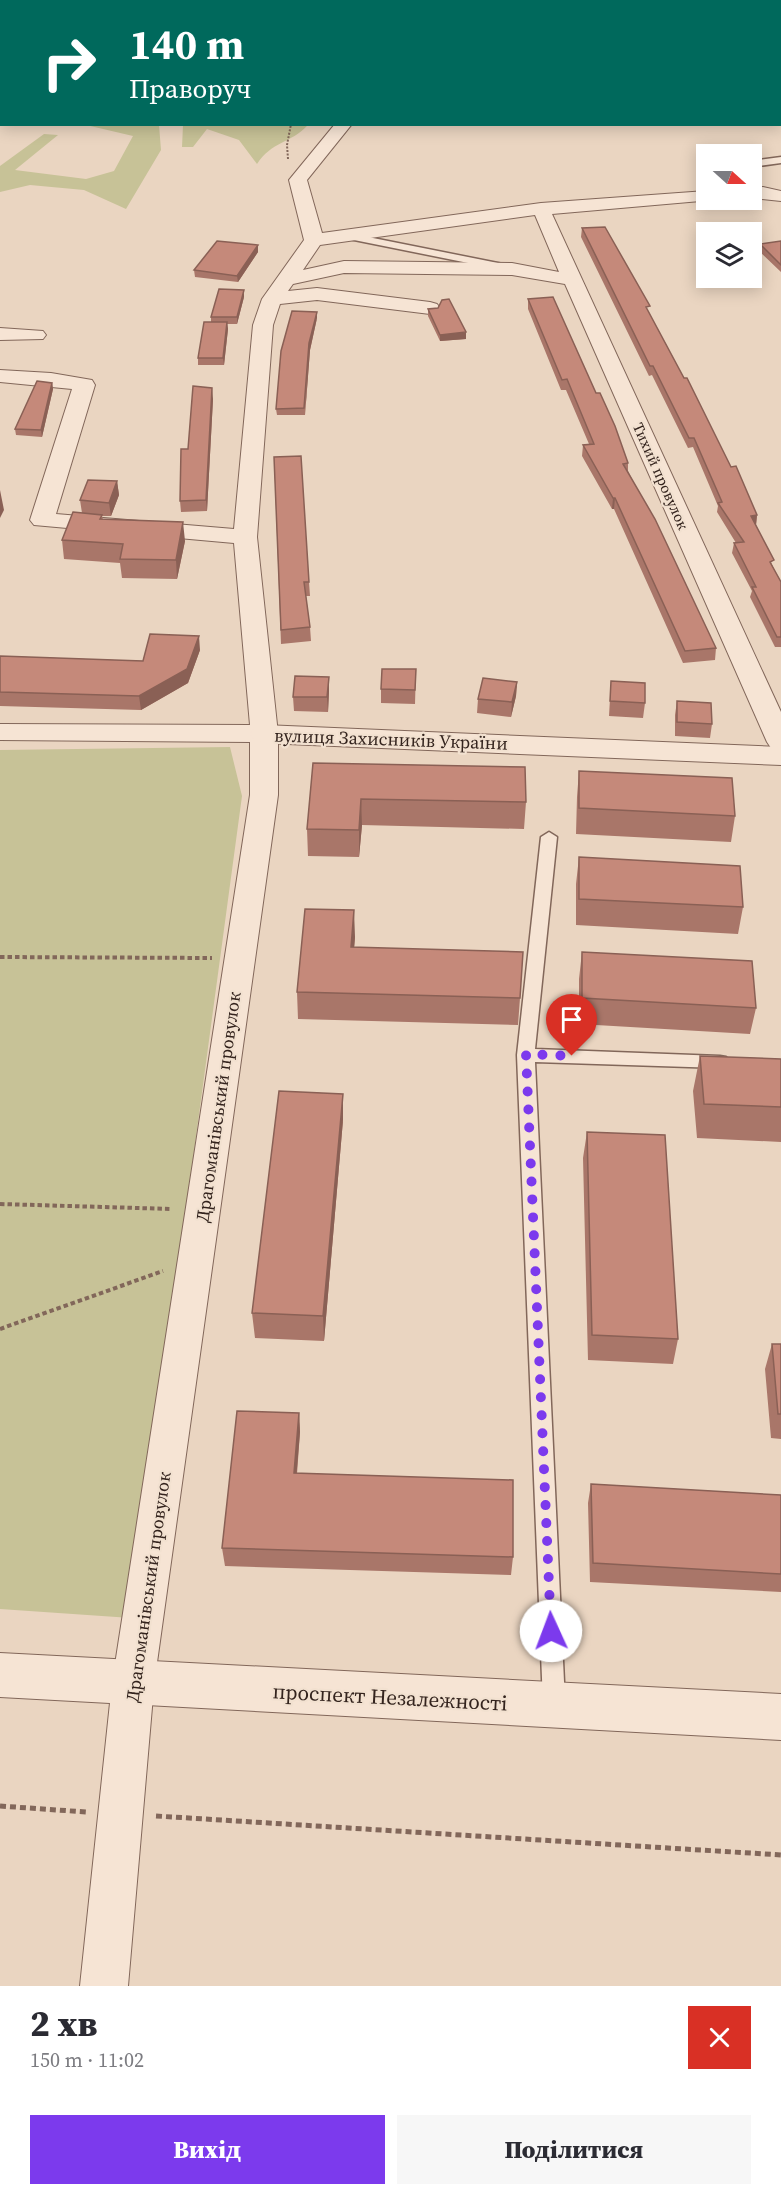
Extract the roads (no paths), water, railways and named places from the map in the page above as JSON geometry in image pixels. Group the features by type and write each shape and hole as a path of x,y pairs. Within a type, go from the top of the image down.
{"street":[{"path":"342,126 298,180 315,240 541,209 696,197"},
{"path":"765,193 781,210"},
{"name":"Тихий провулок","path":"541,209 781,742"},
{"name":"Драгоманівський провулок","path":"104,1986 133,1684 264,795 264,734 245,537 263,325 279,289 315,240"},
{"path":"279,289 344,267 512,269 573,280"},
{"path":"279,289 430,308"},
{"path":"0,334 36,335"},
{"path":"0,376 51,379 84,385 42,520 245,537"},
{"name":"вулиця Захисників України","path":"0,732 264,734 781,756"},
{"name":"проспект Незалежності","path":"0,1675 133,1684 781,1717"}],"lane":[{"path":"762,163 781,160"},
{"path":"348,236 512,269"},
{"path":"549,837 526,1054 554,1705"},
{"path":"526,1054 735,1062"}]}
